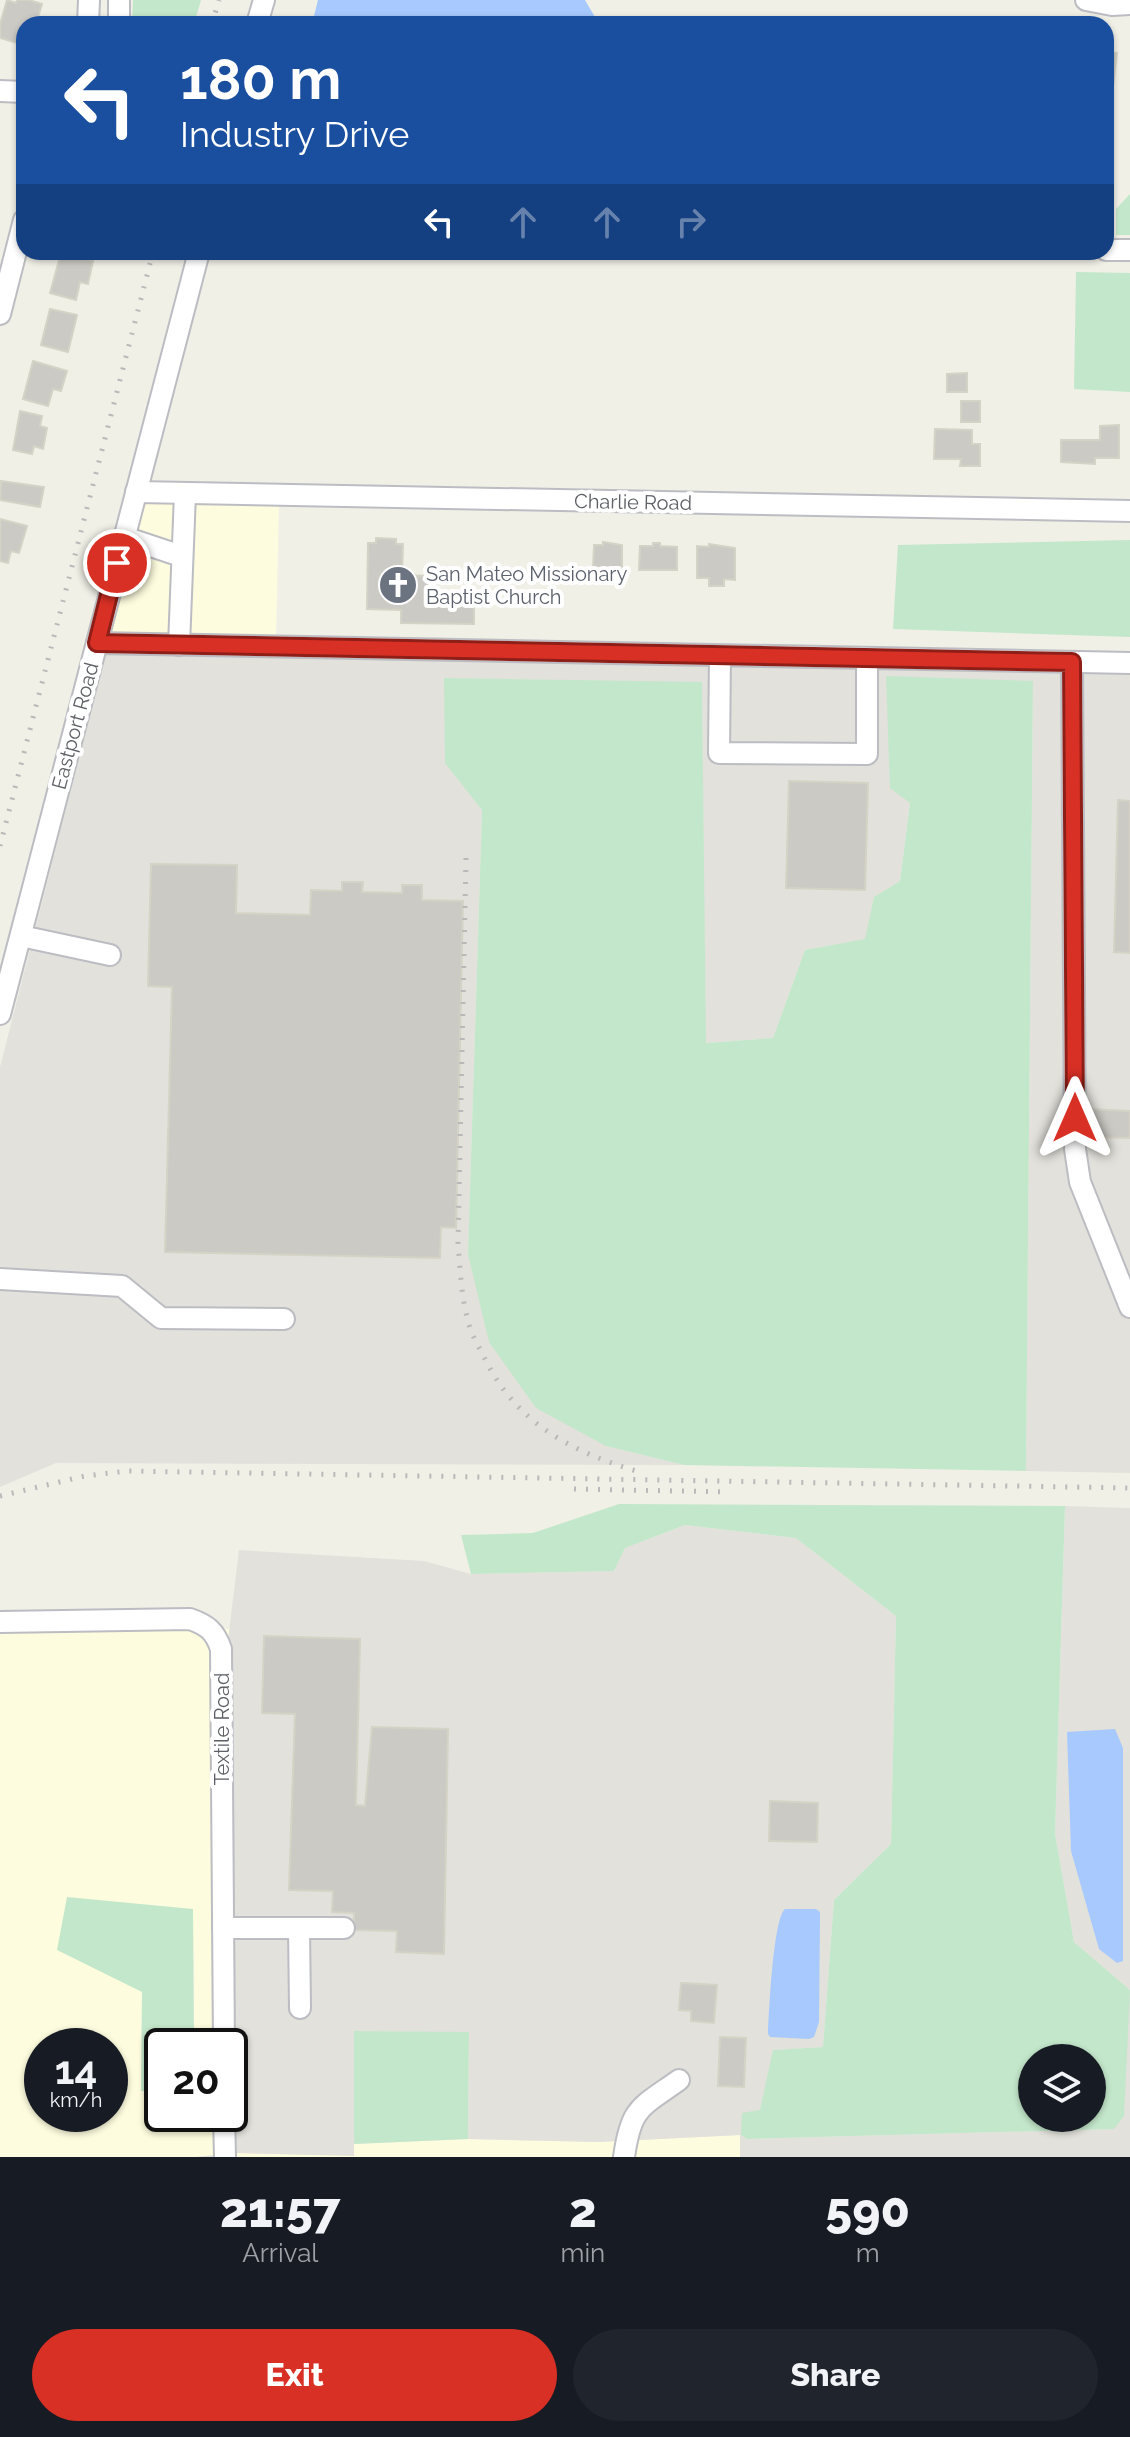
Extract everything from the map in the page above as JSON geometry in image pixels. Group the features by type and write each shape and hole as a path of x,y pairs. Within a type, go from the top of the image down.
{"street":[{"path":"1086,0 1112,5 1130,4"},
{"path":"1,308 16,251"},
{"name":"Eastport Road","path":"0,1014 197,260"},
{"name":"Charlie Road","path":"136,492 1130,511"},
{"path":"179,645 185,494"},
{"path":"124,537 181,556"},
{"path":"97,643 1130,663"},
{"path":"720,656 719,753 867,754 867,658"},
{"path":"1072,662 1075,1149 1080,1182 1130,1307"},
{"path":"21,936 110,955"},
{"path":"0,1279 122,1286 161,1318 284,1319"},
{"name":"Textile Road","path":"0,1622 190,1619 211,1629 221,1649 224,2028"},
{"path":"223,1928 344,1928"},
{"path":"299,1928 300,2008"},
{"path":"624,2157 633,2117 679,2080"},
{"path":"224,2132 225,2157"}],"shaded area":[{"path":"143,500 279,502 276,640 110,636"},
{"path":"110,636 1130,655 1130,1473 1026,1471 1033,681 910,803 900,881 874,897 866,939 805,950 773,1038 705,1043 702,683 445,678 446,763 482,810 468,1254 606,1446 684,1465 56,1463 0,1487 0,1067"},
{"path":"1065,1506 1130,1508 1130,1990 1074,1942 1055,1834"},
{"path":"685,1525 796,1538 896,1616 891,1844 834,1900 823,2047 774,2050 760,2111 741,2135 747,2139 1106,2132 1106,2129 1114,2129 1130,1990 1130,2157 740,2157 740,2135 599,2142 468,2139 469,2033 355,2031 354,2156 235,2153 235,2132 248,2132 248,2028 233,2028 228,1640 239,1550 424,1561 471,1574 614,1571 625,1548"},
{"path":"230,1629 234,2028 194,2028 193,1909 142,1992 141,2091 144,2091 144,2132 235,2132 235,2153 354,2155 354,2144 468,2139 599,2142 741,2135 740,2157 235,2157 234,2153 196,2157 0,2157 0,1632"},
{"path":"235,2153 235,2157 196,2157"}],"green space":[{"path":"133,0 201,0 196,16 132,16"},
{"path":"1130,194 1130,235 1116,235 1116,209"},
{"path":"1076,272 1130,273 1130,392 1074,389"},
{"path":"1130,540 1130,637 893,629 898,545"},
{"path":"886,676 1033,681 1026,1471 684,1465 606,1446 536,1408 489,1342 468,1254 482,810 445,763 444,678 702,682 706,1043 773,1038 805,950 865,939 874,897 900,881 910,803 890,788"},
{"path":"619,1504 1065,1506 1055,1834 1074,1942 1130,1990 1124,2116 1114,2129 1106,2129 1106,2044 1018,2044 1018,2132 747,2139 741,2135 742,2113 760,2110 773,2050 823,2047 834,1900 891,1844 896,1616 796,1538 685,1525 625,1548 614,1571 471,1574 461,1535 533,1533"},
{"path":"67,1897 193,1909 194,2028 144,2028 144,2091 141,2091 142,1992 57,1950"},
{"path":"354,2031 469,2032 468,2139 354,2144"}],"water":[{"path":"318,0 585,0 594,16 314,16"},
{"path":"1115,1729 1123,1748 1123,1961 1117,1963 1099,1949 1071,1851 1067,1732"},
{"path":"785,1909 816,1909 820,1912 819,2022 814,2037 809,2039 770,2037 768,2034 777,1930"}],"building":[{"path":"7,0 16,3 17,0 29,0 42,4 38,16 16,16 16,43 0,38 0,24"},
{"path":"59,260 93,261 88,284 80,282 76,300 50,293"},
{"path":"50,309 77,315 68,352 41,345"},
{"path":"33,361 67,371 61,391 53,389 48,406 23,399"},
{"path":"967,373 967,392 947,392 947,374"},
{"path":"961,401 980,401 980,422 961,422"},
{"path":"20,411 42,416 40,426 47,428 43,449 34,446 32,454 13,450"},
{"path":"1119,425 1119,458 1095,458 1095,464 1061,462 1061,440 1100,440 1100,426"},
{"path":"935,429 972,430 972,444 980,444 980,466 960,466 961,459 934,459"},
{"path":"1,481 44,487 40,507 0,500"},
{"path":"0,519 27,526 19,553 11,551 8,563 0,561"},
{"name":"San Mateo Missionary Baptist Church","path":"376,538 396,539 396,544 403,544 402,575 428,576 427,594 474,595 474,624 401,623 401,610 367,609 368,543 376,543"},
{"path":"603,542 622,545 622,569 593,569 594,545 603,545"},
{"path":"653,543 677,547 677,570 639,570 640,546 653,546"},
{"path":"709,544 735,548 735,580 724,579 724,586 709,586 709,578 697,578 697,546 709,547"},
{"path":"789,781 868,783 865,890 786,888"},
{"path":"1118,800 1130,801 1130,953 1114,952"},
{"path":"151,864 237,865 236,913 310,915 311,890 342,891 342,882 363,882 362,892 402,893 402,885 422,885 422,900 463,901 456,1228 441,1227 440,1258 165,1252 172,987 148,986"},
{"path":"1087,1109 1130,1111 1130,1138 1086,1137"},
{"path":"264,1636 360,1639 356,1805 365,1806 372,1727 448,1729 444,1954 396,1952 397,1931 354,1930 354,1913 332,1912 333,1891 289,1890 295,1714 262,1713"},
{"path":"770,1801 818,1803 817,1842 769,1841"},
{"path":"681,1983 717,1985 714,2023 691,2021 691,2011 679,2010"},
{"path":"720,2037 746,2038 744,2087 718,2086"}],"railway":[{"path":"214,16 219,0"},
{"path":"0,846 151,260"},
{"path":"466,858 458,1242 462,1291 469,1325 496,1379 529,1417 568,1444 640,1472"},
{"path":"0,1496 85,1476 127,1471 1130,1488"},
{"path":"574,1489 730,1492"}],"place":[{"name":"San Mateo Missionary Baptist Church","path":"398,585"}],"route":[{"path":"117,563 97,643 1072,662 1075,1118"}]}
